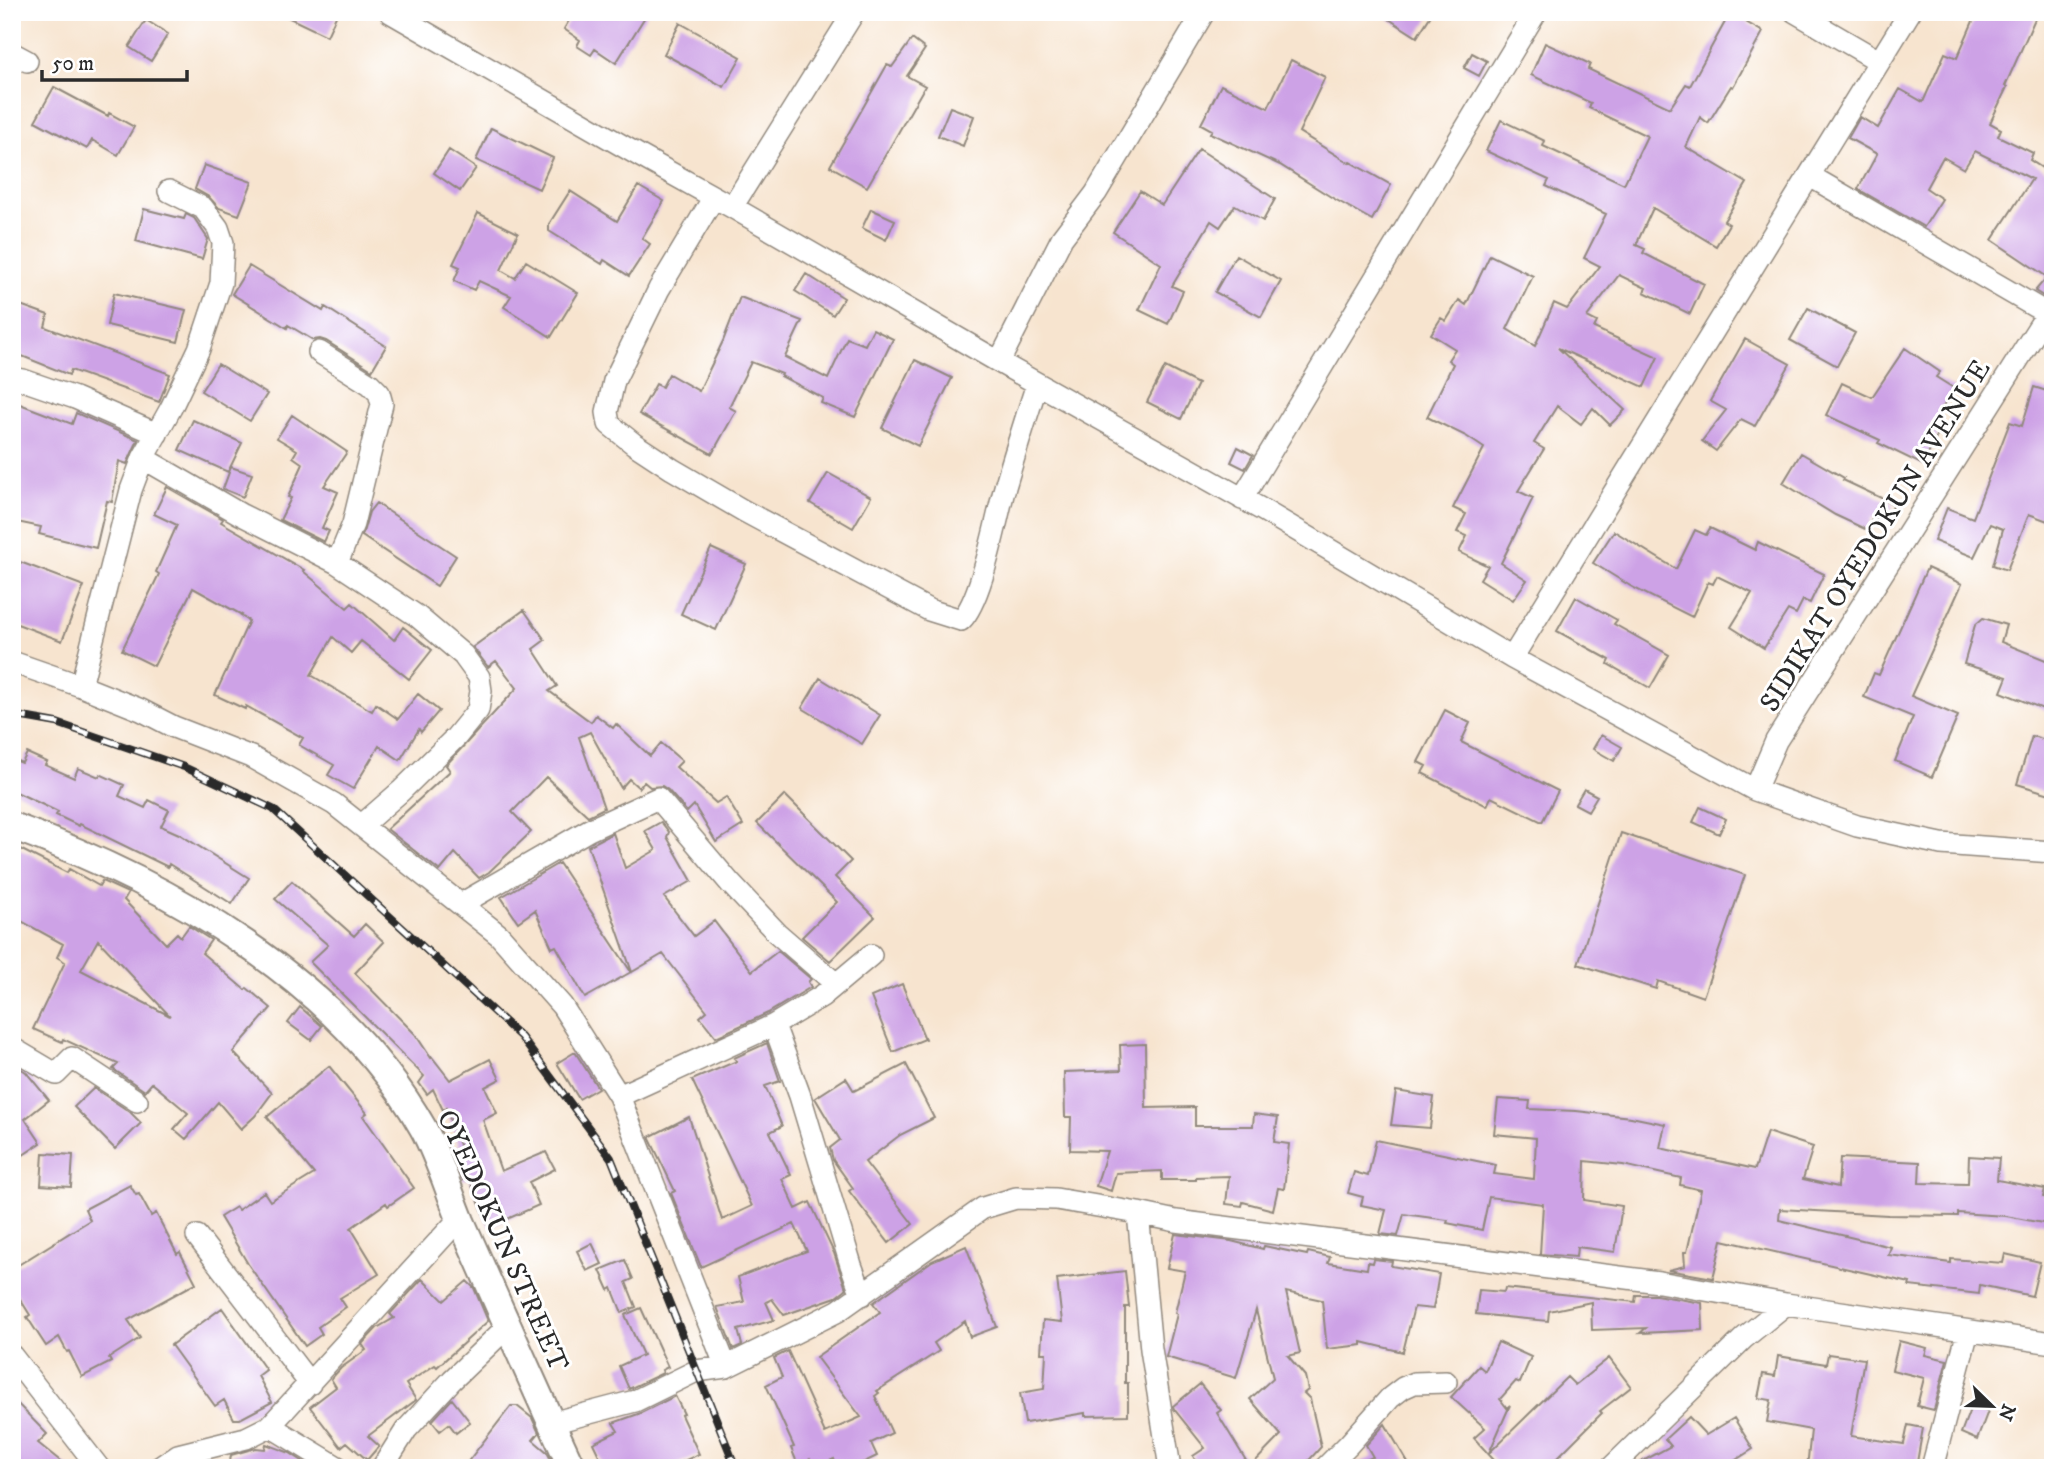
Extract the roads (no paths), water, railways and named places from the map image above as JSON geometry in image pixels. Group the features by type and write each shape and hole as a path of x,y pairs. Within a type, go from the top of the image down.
{"street":[{"path":"390,12 1242,499 1512,658 1755,790 1857,826 1929,841 2053,852"},
{"path":"854,12 723,202 659,289 614,381 607,412 609,424 696,483 756,518 929,610 961,620 976,596 1037,384"},
{"path":"999,362 1062,238 1096,193 1203,12"},
{"path":"1242,499 1536,12"},
{"path":"1795,12 1880,61"},
{"path":"1512,658 1910,12"},
{"path":"1810,176 2050,316"},
{"path":"81,685 131,490 143,458 199,349 221,283 223,243 218,228 203,208 169,191"},
{"name":"SIDIKAT OYEDOKUN AVENUE","path":"1755,790 1776,741 2050,316"},
{"path":"319,352 370,384 379,393 382,404 352,524 337,563"},
{"path":"12,378 75,398 157,434"},
{"path":"143,458 240,514 337,563 417,616 463,655 479,677 481,691 478,710 456,737 362,825"},
{"path":"12,662 81,685 174,727 251,757 334,804 499,934 562,1006 619,1096 726,1367"},
{"path":"461,904 589,830 658,798 730,883 777,933 836,984"},
{"name":"OYEDOKUN STREET","path":"12,826 94,859 162,892 242,942 305,989 346,1026 386,1072 424,1129 460,1218 572,1468"},
{"path":"619,1096 774,1025 822,996 871,955"},
{"path":"774,1025 800,1096 862,1295"},
{"path":"12,1048 56,1074 72,1058 137,1101"},
{"path":"551,1423 635,1401 696,1371 726,1367 838,1311 983,1208 1016,1198 1055,1199 1176,1221 1659,1282 1786,1304 2053,1343"},
{"path":"1138,1213 1151,1349 1170,1468"},
{"path":"159,1468 178,1455 246,1438 270,1426 460,1218"},
{"path":"197,1236 310,1384"},
{"path":"1611,1468 1744,1338 1786,1304"},
{"path":"382,1468 406,1430 452,1380 508,1326"},
{"path":"1932,1468 1968,1331"},
{"path":"12,1356 99,1468"},
{"path":"1325,1468 1390,1398 1403,1388 1414,1383 1446,1382"},
{"path":"270,1426 339,1468"}],"railway":[{"path":"12,715 57,723 184,767 273,809 521,1037 611,1158 736,1468"}]}
